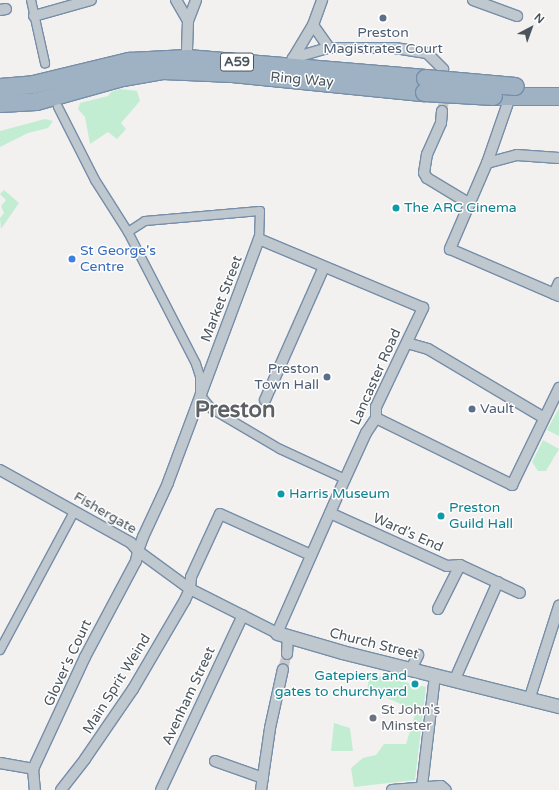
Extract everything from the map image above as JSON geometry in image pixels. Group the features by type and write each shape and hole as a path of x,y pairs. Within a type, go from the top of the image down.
{"highway":[{"name":"Ring Way","path":"0,87 33,84 129,61 187,58 291,61 493,96 559,84"},
{"name":"Ring Way","path":"0,103 36,101 122,77 163,70 425,85 559,96"}],"street":[{"path":"31,0 45,63"},
{"path":"34,16 91,0"},
{"path":"176,0 188,21"},
{"path":"187,58 188,21 196,0"},
{"path":"291,61 313,25 322,0"},
{"path":"476,1 518,16"},
{"path":"313,25 329,48"},
{"path":"291,61 329,48 395,48 427,53 442,69"},
{"path":"513,92 487,163 450,249 557,295 559,283"},
{"path":"58,107 95,180 128,232 196,364 200,376 200,394 212,409 280,449 344,479"},
{"path":"442,111 441,123 427,154 424,173 427,178 470,204"},
{"path":"487,163 517,155 559,158"},
{"name":"Market Street","path":"128,232 145,221 260,211 259,239 168,483"},
{"path":"259,239 324,267 265,400"},
{"name":"Lancaster Road","path":"283,635 311,555 344,479 366,433 376,418 376,407 423,308 324,267"},
{"path":"407,342 428,349 544,418"},
{"path":"376,418 512,484 559,388"},
{"name":"Fishergate","path":"0,470 131,543 138,551 190,589"},
{"name":"Glover's Court","path":"33,769 85,657 136,561 138,551 168,483"},
{"path":"0,650 74,512"},
{"name":"Ward's End","path":"330,513 447,566 460,565 520,592"},
{"name":"Main Sprit Weind","path":"61,790 85,759 133,689 190,589 191,577 220,514 311,555"},
{"path":"438,609 460,565"},
{"path":"455,679 498,582"},
{"name":"Church Street","path":"190,589 283,635 434,676 455,679 530,697 559,706"},
{"path":"530,697 555,627 559,606"},
{"name":"Avenham Street","path":"161,790 243,615"},
{"path":"283,635 287,654"},
{"path":"411,669 418,654"},
{"path":"261,790 272,717 283,669"},
{"path":"422,786 434,676"},
{"path":"214,761 263,778"},
{"path":"0,763 33,769 35,790"},
{"path":"398,790 422,786 441,786 446,790"}],"green space":[{"path":"120,89 137,91 140,101 121,123 126,129 117,139 108,132 90,144 85,117 78,109 80,103 108,96 111,92"},
{"path":"45,119 53,121 48,128 28,133 0,147 0,131"},
{"path":"4,190 19,203 1,229 0,218 4,213 1,206 6,200 0,194"},
{"path":"559,408 559,436 547,430"},
{"path":"543,440 559,449 546,471 538,471 532,462"},
{"path":"370,674 426,687 415,780 354,787 351,768 363,758 376,755 384,744 406,744 416,711 367,689"},
{"path":"334,723 350,728 353,751 331,751"}],"tunnel":[{"path":"442,111 447,88"},
{"path":"283,669 287,654"}],"place":[{"name":"Preston Magistrates Court","path":"383,18"},
{"name":"The ARC Cinema","path":"396,208"},
{"name":"St George's Centre","path":"72,259"},
{"name":"Preston Town Hall","path":"327,377"},
{"name":"Vault","path":"472,409"},
{"name":"Harris Museum","path":"281,494"},
{"name":"Preston Guild Hall","path":"441,516"},
{"name":"Gatepiers and gates to churchyard","path":"415,684"},
{"name":"St John's Minster","path":"373,718"}],"district":[{"name":"Preston","path":"235,411"}]}
